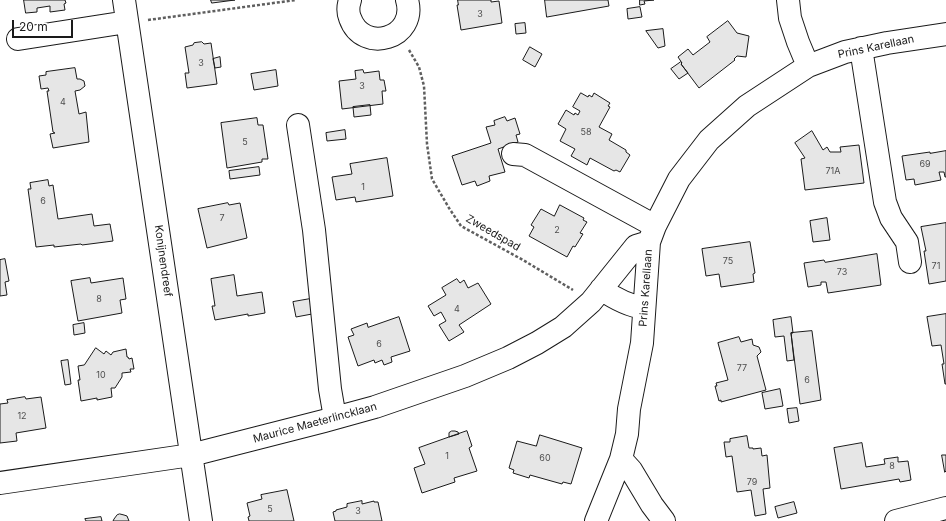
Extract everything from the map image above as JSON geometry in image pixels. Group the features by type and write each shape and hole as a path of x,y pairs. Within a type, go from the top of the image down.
{"street":[{"name":"Konijnendreef","path":"124,0 201,521"},
{"path":"350,0 349,14 352,24 359,32 368,38 378,39 389,38 398,33 404,26 408,19 409,10 407,0"},
{"path":"788,0 790,18 808,66"},
{"path":"18,39 128,22"},
{"name":"Prins Karellaan","path":"596,521 621,459 627,434 629,409 642,343 644,308 652,234 679,179 709,140 747,106 808,66 845,52 861,48 946,34"},
{"path":"861,48 885,202 891,218 907,242 910,262"},
{"path":"298,125 314,230 334,418"},
{"path":"513,154 526,155 652,234"},
{"name":"Maurice Maeterlincklaan","path":"0,483 192,455 375,407 466,376 508,358 563,327 596,296 636,246 652,234"},
{"path":"596,296 610,295 635,306 644,308"},
{"path":"621,459 631,470 652,505 664,521"},
{"path":"896,521 946,508"}],"path":[{"path":"128,22 296,0"},
{"name":"Zweedspad","path":"398,33 419,67 424,86 432,179 461,226 582,295 596,296"}],"building":[{"path":"24,0 65,0 65,10 50,12 50,6 37,8 37,12 26,13"},
{"path":"211,0 235,0 212,3"},
{"path":"458,0 499,1 502,23 461,30 457,5"},
{"path":"545,0 608,0 609,6 547,17"},
{"path":"640,0 654,0 644,1 645,4 640,5"},
{"path":"640,7 642,17 628,19 627,9"},
{"path":"728,21 737,33 749,36 746,57 737,56 734,59 735,60 699,88 681,64 682,63 678,57 688,49 693,55 710,42 707,37"},
{"path":"525,23 526,33 516,34 515,24"},
{"path":"663,29 665,46 658,48 646,31"},
{"path":"202,42 204,44 211,43 217,84 187,88 185,73 189,73 185,47 193,45 194,43"},
{"path":"530,47 542,54 535,67 523,60"},
{"path":"220,57 221,67 215,68 213,59"},
{"path":"681,62 688,73 679,79 671,69"},
{"path":"75,68 77,79 84,81 85,86 80,90 75,91 79,114 86,112 89,142 53,148 50,134 55,133 53,132 47,91 49,91 48,88 41,89 39,76 46,75 46,72"},
{"path":"276,70 278,86 254,90 251,74"},
{"path":"363,70 364,73 379,71 380,80 384,80 386,91 382,91 383,104 342,109 339,81 356,79 355,71"},
{"path":"581,93 588,97 589,95 592,97 594,93 610,103 608,106 610,107 599,127 612,134 609,140 626,150 626,152 630,155 620,172 616,170 614,171 590,158 587,165 571,156 575,149 560,141 566,129 558,124 566,110 574,115 575,113 578,115 580,111 573,107"},
{"path":"370,105 371,115 354,117 353,107"},
{"path":"505,117 507,121 515,118 520,134 516,135 518,142 498,149 505,172 489,176 490,181 477,186 475,181 462,185 452,156 491,143 486,127 495,125 494,121"},
{"path":"257,118 258,125 263,125 268,159 262,159 262,162 227,168 221,123"},
{"path":"345,130 346,139 327,141 326,133"},
{"path":"812,131 823,150 827,147 830,152 841,152 840,147 859,145 864,183 805,190 801,159 805,158 795,143"},
{"path":"946,151 946,177 944,172 939,172 941,180 915,185 914,179 906,180 902,156"},
{"path":"387,158 393,196 356,202 355,197 336,200 332,177 352,174 350,164"},
{"path":"259,167 260,175 230,179 229,171"},
{"path":"48,180 49,186 53,185 58,219 92,214 94,226 110,224 113,241 82,245 54,247 54,245 36,247 28,189 31,189 30,183"},
{"path":"228,203 229,205 240,203 247,238 207,248 198,209"},
{"path":"560,205 584,218 583,220 587,222 580,233 583,234 575,247 573,246 567,257 529,236 534,227 531,225 541,209 554,216"},
{"path":"827,218 830,240 813,242 810,221"},
{"path":"946,223 946,281 929,284 924,251 926,251 921,227"},
{"path":"750,242 755,273 753,274 754,282 721,287 719,274 706,276 702,249"},
{"path":"877,254 881,285 828,293 826,282 821,282 821,285 808,287 804,263 824,260 825,262"},
{"path":"5,259 9,281 5,282 7,295 0,296 0,260"},
{"path":"234,275 237,296 262,292 265,313 248,316 248,314 215,320 212,306 215,306 211,279"},
{"path":"90,278 91,283 123,278 126,299 120,300 122,313 78,321 71,281"},
{"path":"457,279 460,283 464,280 468,288 478,283 491,304 459,325 464,332 449,341 439,325 446,321 441,312 434,316 428,306 446,295 442,288"},
{"path":"310,299 312,314 296,317 293,302"},
{"path":"946,314 945,384 941,345 932,346 927,317"},
{"path":"399,317 410,351 391,357 392,362 384,365 382,360 375,363 374,360 358,366 348,337 354,335 351,329 367,323 368,327"},
{"path":"791,317 794,360 787,361 784,336 775,337 773,320"},
{"path":"84,323 85,333 74,335 73,325"},
{"path":"812,331 821,400 800,404 791,333"},
{"path":"739,337 741,342 752,339 753,345 759,347 761,352 757,356 766,390 721,402 721,400 719,401 715,386 717,386 716,383 728,380 718,343"},
{"path":"96,348 104,354 106,351 111,355 113,352 126,349 127,357 129,359 132,358 134,369 130,369 131,372 122,373 122,377 115,388 111,388 112,397 81,401 78,366 84,365"},
{"path":"68,360 71,384 65,385 61,361"},
{"path":"780,389 783,406 765,409 762,393"},
{"path":"25,397 26,399 41,397 46,428 16,433 17,441 0,443 0,404 8,403 7,400"},
{"path":"797,408 799,421 789,423 787,409"},
{"path":"452,431 458,432 459,434 449,437 449,433"},
{"path":"467,431 472,446 469,448 477,471 454,478 455,482 422,493 414,468 425,464 419,448"},
{"path":"540,435 582,448 571,484 563,482 562,484 530,475 529,478 513,473 514,470 509,468 517,441 536,446"},
{"path":"747,436 749,448 761,448 762,456 767,455 770,488 763,489 766,514 755,516 751,490 737,492 732,456 726,457 724,442 730,442 730,439"},
{"path":"862,443 866,467 885,464 884,459 898,457 898,462 908,461 911,480 900,482 899,479 841,489 834,448"},
{"path":"942,455 946,455 945,472"},
{"path":"287,490 294,521 249,521 248,517 250,516 247,503 262,499 261,495"},
{"path":"362,501 362,504 374,501 378,502 382,521 335,521 333,512 347,507 347,504"},
{"path":"794,502 797,513 778,518 775,507"},
{"path":"120,514 127,516 129,521 113,521 117,515"},
{"path":"101,517 102,521 86,521 85,519"}]}
